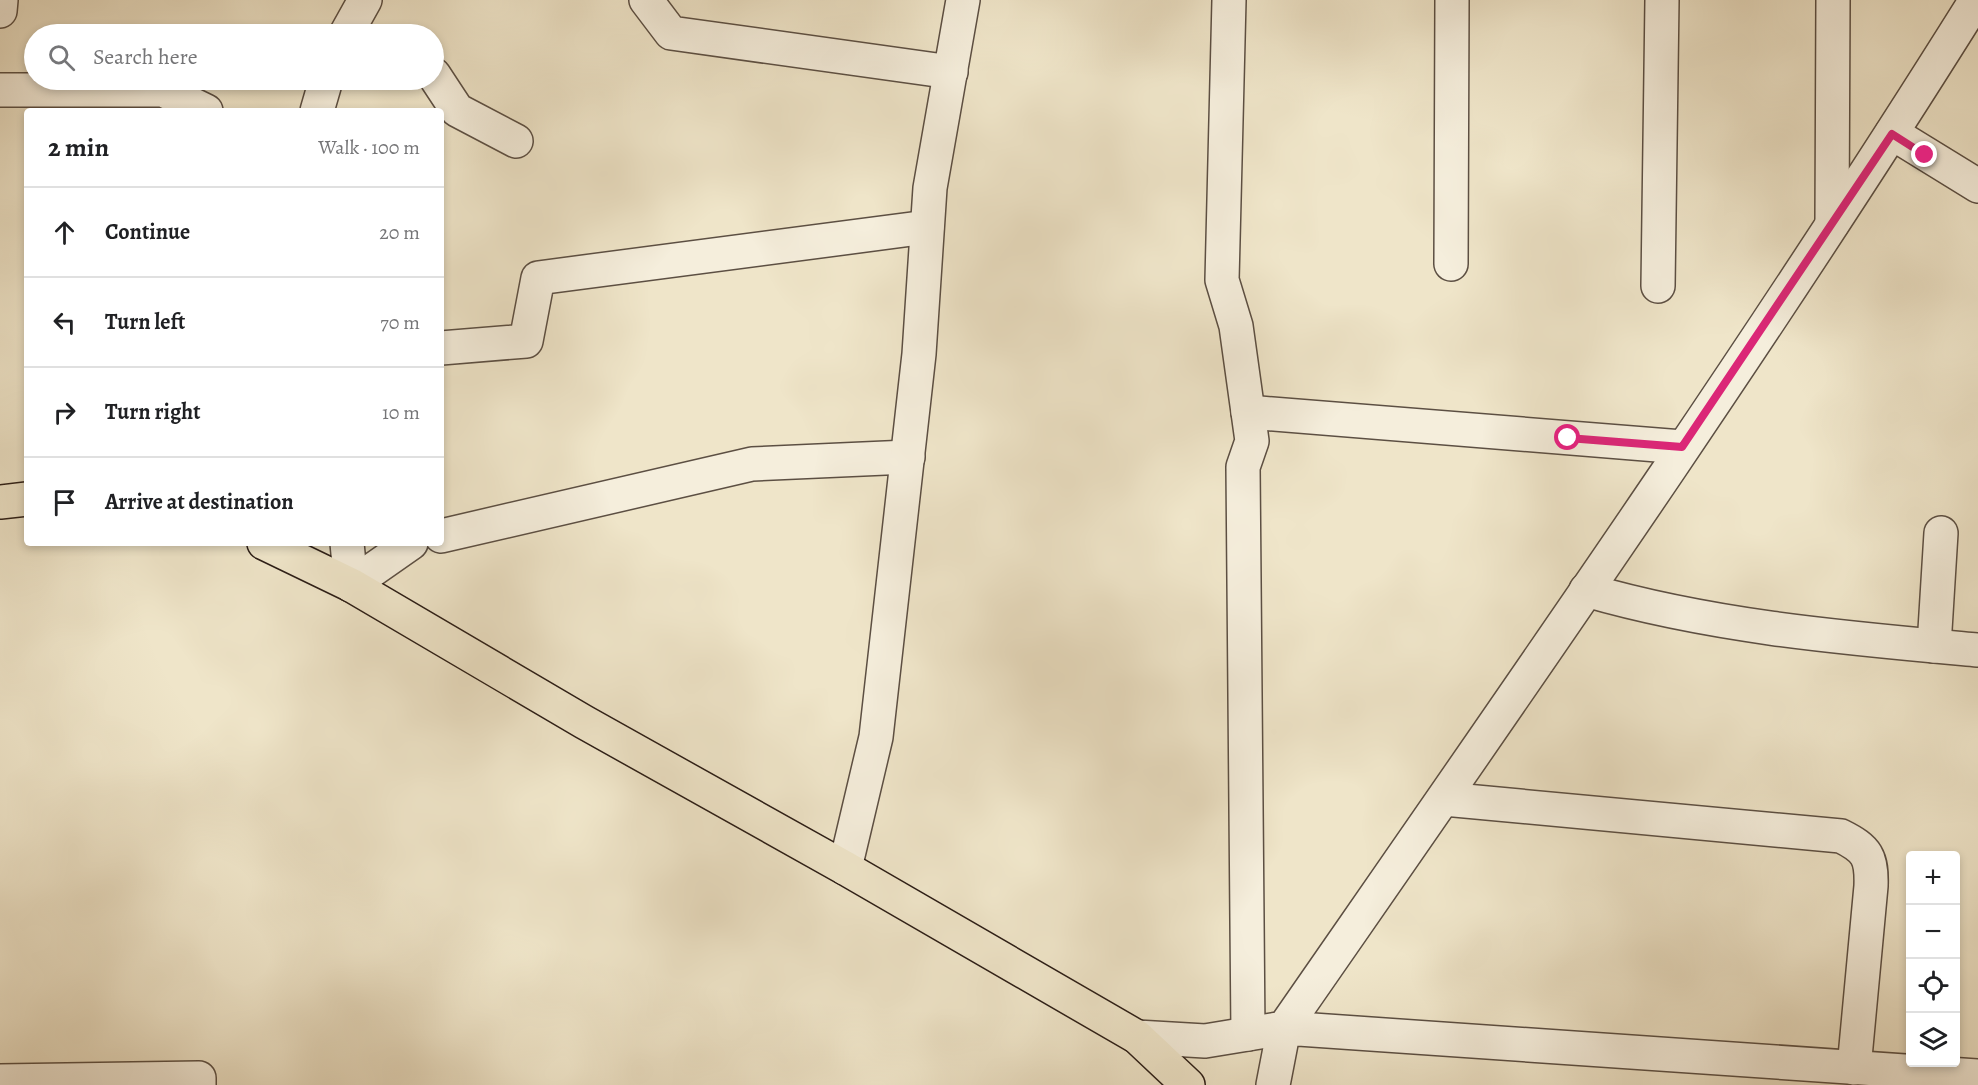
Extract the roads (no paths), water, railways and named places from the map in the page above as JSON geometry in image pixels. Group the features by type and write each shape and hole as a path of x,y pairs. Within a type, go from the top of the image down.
{"main road":[{"path":"0,502 24,499"},
{"path":"270,546 351,585 584,722 845,868 1137,1037 1188,1085"}],"street":[{"path":"0,11 1,0"},
{"path":"355,24 365,0"},
{"path":"646,0 671,33 951,72"},
{"path":"845,868 876,737 908,457 930,188 963,0"},
{"path":"1229,0 1222,280 1236,326 1252,441 1243,467 1248,1034"},
{"path":"1451,264 1452,0"},
{"path":"1658,286 1662,0"},
{"path":"1832,224 1833,0"},
{"path":"1273,1085 1284,1028 1586,590 1892,134 1976,0"},
{"path":"0,90 163,90 200,108"},
{"path":"318,108 323,90"},
{"path":"444,90 457,110 516,141"},
{"path":"1892,134 1978,186"},
{"path":"444,348 526,341 538,278 927,227"},
{"path":"1248,411 1682,447"},
{"path":"444,535 752,464 908,457"},
{"path":"1934,646 1941,533"},
{"path":"347,546 351,585 407,546"},
{"path":"1586,590 1647,608 1790,631 1978,650"},
{"path":"1444,799 1840,836 1858,845 1872,863 1854,1068"},
{"path":"1137,1037 1205,1041 1284,1028 1978,1076"},
{"path":"0,1081 199,1078 199,1085"}]}
